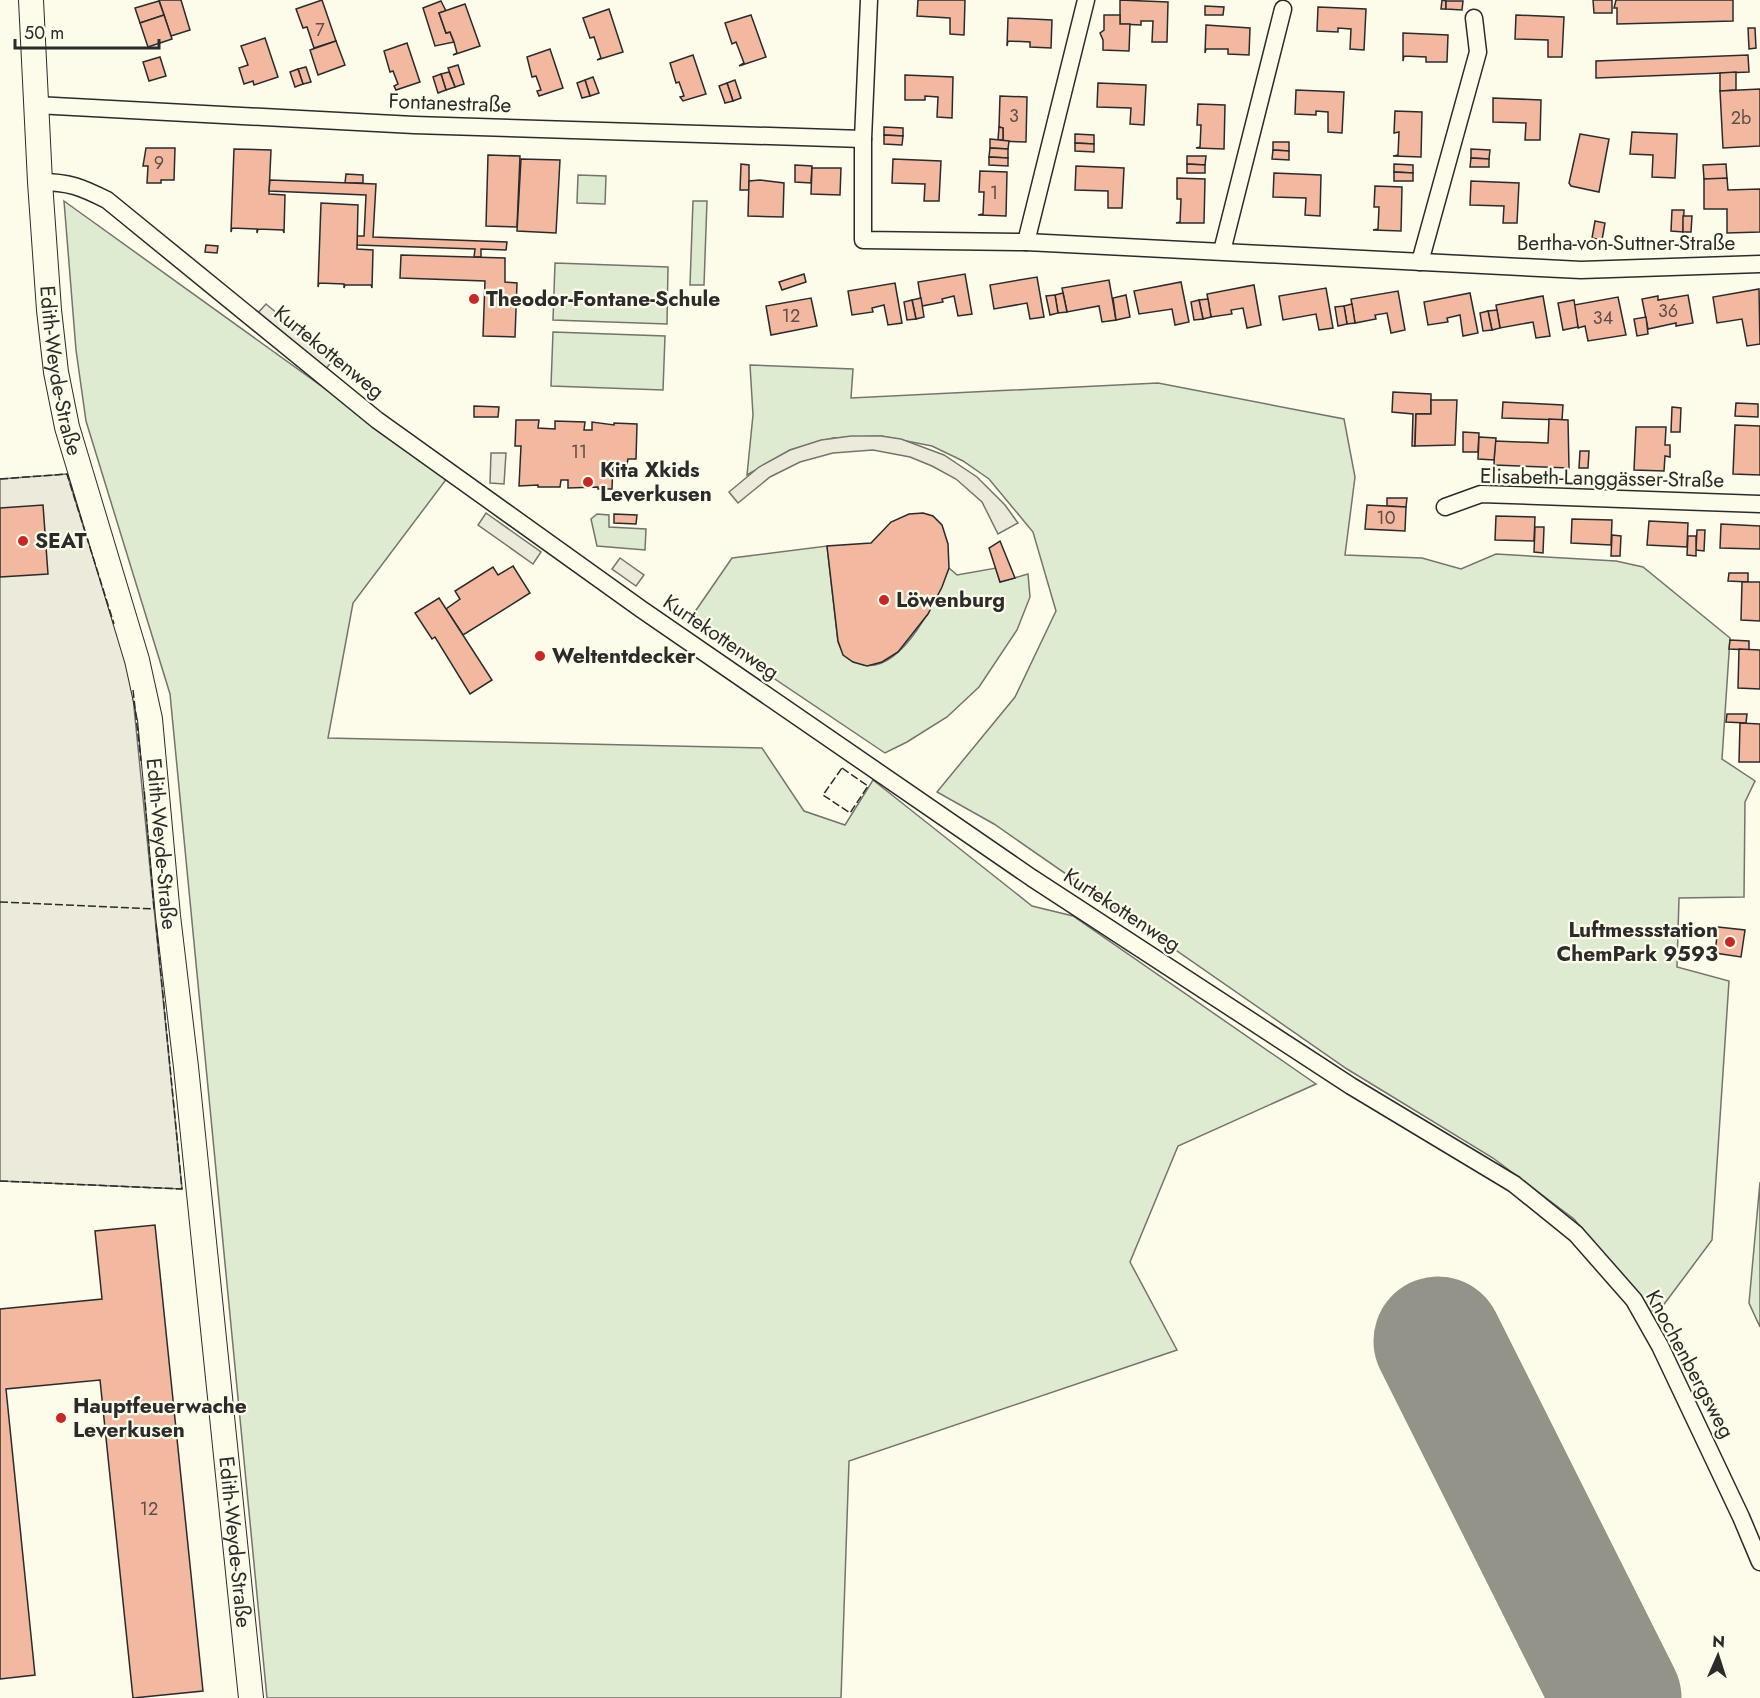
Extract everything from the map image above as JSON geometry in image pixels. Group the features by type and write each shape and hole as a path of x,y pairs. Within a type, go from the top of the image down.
{"street":[{"name":"Edith-Weyde-Straße","path":"31,0 40,182 56,372 67,427 137,660 150,719 168,916 186,1067 251,1698"},
{"path":"863,139 868,0"},
{"path":"1026,242 1086,0"},
{"path":"1222,251 1283,9"},
{"path":"1420,262 1478,52 1474,18"},
{"name":"Fontanestraße","path":"36,105 414,125 863,139"},
{"name":"Bertha-von-Suttner-Straße","path":"863,139 862,240 1026,242 1581,270 1760,264"},
{"name":"Kurtekottenweg","path":"40,182 65,183 83,188 107,200 377,420 641,609 1032,878 1351,1086 1396,1112"},
{"name":"Elisabeth-Langgässer-Straße","path":"1445,507 1481,494 1760,504"},
{"name":"Knochenbergsweg","path":"1396,1112 1514,1184 1576,1234 1634,1300 1660,1346 1760,1562"}],"green space":[{"path":"578,175 606,176 605,204 577,203"},
{"path":"64,201 448,477 353,603 328,738 762,748 804,811 845,825 873,780 1032,906 1073,916 1316,1084 1178,1146 1130,1262 1177,1350 849,1461 841,1698 267,1698 170,694 86,421 76,350"},
{"path":"693,201 707,201 704,285 690,285"},
{"path":"555,263 668,267 667,324 553,320"},
{"path":"553,332 665,336 663,390 551,386"},
{"path":"750,365 853,369 851,398 1158,383 1344,419 1355,477 1345,555 1422,558 1461,569 1496,554 1616,561 1643,567 1730,638 1722,759 1755,781 1745,802 1744,897 1679,898 1677,967 1729,981 1712,1240 1656,1315 1574,1219 1493,1158 1347,1069 994,824 937,792 1015,697 1056,611 1033,532 989,479 963,461 932,446 881,436 833,438 790,450 747,475 753,415"},
{"path":"597,514 609,515 609,527 646,529 645,550 597,546 591,519"},
{"path":"827,546 838,642 847,657 864,665 878,664 892,657 905,645 928,613 949,568 957,575 996,568 1000,582 1028,574 1030,597 1017,630 979,687 947,717 885,753 693,624 692,616 732,558"},
{"path":"1760,1182 1760,1327 1749,1303"}],"shaded area":[{"path":"266,304 333,360 325,370 257,314"},
{"path":"851,436 901,439 944,455 977,477 1005,505 1018,523 998,534 982,502 956,479 910,457 873,450 833,453 800,462 770,477 738,503 729,492 759,467 790,450 821,440"},
{"path":"491,453 506,453 504,484 490,483"},
{"path":"67,474 131,677 182,1189 0,1181 0,479"},
{"path":"486,513 541,552 533,564 478,525"},
{"path":"620,558 644,575 636,586 612,569"}],"building":[{"path":"159,0 181,0 190,30 171,36"},
{"path":"322,0 336,41 314,48 307,27 303,28 296,9"},
{"path":"918,0 965,0 964,35 950,34 950,18 917,16"},
{"path":"1120,0 1168,2 1167,42 1152,42 1153,21 1141,21 1141,25 1120,24"},
{"path":"1442,0 1446,1 1446,9 1441,9"},
{"path":"1593,0 1612,0 1612,13 1594,13"},
{"path":"1616,0 1733,0 1733,21 1617,24 1617,8 1614,8"},
{"path":"159,1 164,15 140,23 135,8"},
{"path":"441,1 446,11 439,13 446,33 450,32 454,42 435,46 423,8"},
{"path":"1446,1 1463,1 1462,10 1446,9"},
{"path":"465,4 480,46 453,55 457,53 454,42 450,32 446,33 439,13"},
{"path":"1205,6 1224,7 1223,15 1205,15"},
{"path":"1318,7 1366,9 1364,50 1350,49 1351,29 1338,28 1338,32 1317,31"},
{"path":"609,9 623,52 597,60 601,58 594,37 590,38 583,18"},
{"path":"164,15 172,39 148,47 140,23"},
{"path":"751,15 766,57 739,66 744,63 736,42 732,44 725,23"},
{"path":"1104,15 1120,15 1120,24 1130,24 1129,51 1103,50 1100,33 1104,30"},
{"path":"1516,15 1564,17 1562,57 1548,57 1548,40 1515,39"},
{"path":"1008,18 1052,20 1051,48 1030,47 1030,42 1008,41 1007,46"},
{"path":"1206,25 1250,28 1249,55 1228,54 1228,49 1206,49 1205,53"},
{"path":"1748,28 1755,28 1756,48 1749,49"},
{"path":"1403,33 1448,35 1447,62 1426,62 1426,57 1404,56 1403,61"},
{"path":"265,38 278,77 254,85 253,81 244,84 239,68 248,65 241,46"},
{"path":"336,41 345,65 318,75 310,50"},
{"path":"407,43 420,82 396,90 394,86 398,84 393,71 390,72 384,51"},
{"path":"550,49 563,88 539,96 537,91 541,90 536,76 532,77 527,57"},
{"path":"693,55 706,94 683,101 680,97 684,96 679,82 676,83 670,63"},
{"path":"1748,55 1749,72 1596,78 1596,61"},
{"path":"160,57 166,76 149,81 143,62"},
{"path":"458,65 464,84 455,87 448,68"},
{"path":"306,67 311,82 303,84 298,69"},
{"path":"298,69 303,84 295,87 290,72"},
{"path":"449,72 455,87 446,90 441,74"},
{"path":"1736,72 1736,90 1720,91 1720,73"},
{"path":"441,74 446,90 438,93 433,77"},
{"path":"905,75 953,77 952,118 937,117 938,97 925,96 925,100 905,100"},
{"path":"593,77 599,93 590,96 585,80"},
{"path":"585,80 590,96 582,98 577,83"},
{"path":"735,80 741,98 733,101 727,83"},
{"path":"727,83 733,101 725,103 719,86"},
{"path":"1098,83 1146,85 1144,125 1130,124 1131,108 1097,107"},
{"path":"1760,89 1760,146 1723,148 1720,91"},
{"path":"1296,90 1344,92 1342,133 1328,132 1328,112 1316,111 1316,115 1295,114"},
{"path":"1000,96 1027,97 1026,142 998,141 1003,140 1003,128 999,127"},
{"path":"1493,98 1541,100 1540,140 1525,140 1526,123 1493,122"},
{"path":"1198,104 1225,105 1224,149 1196,148 1200,147 1201,125 1197,125"},
{"path":"1395,111 1422,112 1421,157 1393,156 1398,155 1399,132 1394,133"},
{"path":"884,127 903,128 903,136 884,135"},
{"path":"999,127 1003,128 1003,140 998,140"},
{"path":"1632,132 1677,134 1675,178 1652,177 1653,155 1630,154"},
{"path":"1075,134 1094,135 1094,144 1075,143"},
{"path":"1580,134 1609,139 1599,192 1571,186 1569,183"},
{"path":"884,135 903,136 902,145 884,144"},
{"path":"990,139 1009,141 1008,149 990,148"},
{"path":"1273,142 1289,142 1289,151 1273,150"},
{"path":"1075,143 1094,144 1094,152 1075,151"},
{"path":"146,148 175,148 174,180 147,183 148,166 143,166"},
{"path":"990,148 1008,149 1008,158 989,157"},
{"path":"234,149 271,150 269,194 285,195 284,233 283,230 258,229 257,233 257,229 232,228 231,232"},
{"path":"1471,149 1490,150 1489,159 1471,158"},
{"path":"1273,150 1289,151 1289,160 1272,159"},
{"path":"488,155 520,156 517,227 486,226"},
{"path":"1187,156 1206,156 1205,165 1187,164"},
{"path":"989,157 1008,158 1008,166 989,165"},
{"path":"1471,158 1489,159 1489,167 1470,167"},
{"path":"521,159 560,160 556,233 517,231"},
{"path":"893,159 941,161 939,201 924,201 925,184 892,183"},
{"path":"741,164 749,165 749,190 740,190"},
{"path":"1187,164 1205,165 1205,173 1187,173"},
{"path":"1394,164 1413,165 1413,173 1394,172"},
{"path":"1726,164 1727,179 1704,179 1703,165"},
{"path":"795,165 812,166 811,183 795,182"},
{"path":"1076,166 1124,168 1122,208 1108,208 1108,191 1075,190"},
{"path":"812,168 841,168 840,195 811,194"},
{"path":"980,171 1007,172 1006,216 978,215 983,214 984,192 979,192"},
{"path":"1394,172 1413,173 1413,181 1394,181"},
{"path":"1274,173 1321,175 1320,216 1305,215 1306,198 1273,197"},
{"path":"346,174 363,175 363,183 345,183"},
{"path":"1177,178 1205,179 1204,223 1176,223 1180,222 1181,199 1177,199"},
{"path":"1727,178 1728,190 1760,189 1760,232 1727,233 1727,209 1704,209 1704,179"},
{"path":"270,180 376,184 373,237 507,242 506,250 481,249 481,257 474,257 475,249 357,245 357,236 364,236 366,195 269,191"},
{"path":"749,181 784,183 783,217 748,216"},
{"path":"1471,181 1519,183 1517,223 1503,223 1504,206 1470,205"},
{"path":"1375,186 1402,187 1401,231 1373,230 1378,229 1379,207 1374,207"},
{"path":"321,203 358,205 357,249 373,250 372,288 371,285 345,285 344,288 344,284 319,283 318,287"},
{"path":"1672,210 1684,210 1683,232 1671,231"},
{"path":"1683,216 1692,216 1691,232 1683,232"},
{"path":"1595,221 1605,223 1602,240 1592,238"},
{"path":"206,245 218,246 217,253 205,252"},
{"path":"401,255 505,258 505,282 517,283 515,337 483,336 485,281 400,278"},
{"path":"804,274 806,282 782,290 779,282"},
{"path":"965,274 972,314 958,316 954,296 942,299 943,302 922,306 918,282"},
{"path":"1037,277 1044,317 1030,319 1027,303 994,309 990,285"},
{"path":"1109,280 1116,320 1102,322 1099,306 1067,312 1062,288"},
{"path":"1181,282 1189,322 1175,325 1172,309 1139,314 1134,291"},
{"path":"895,283 902,323 888,325 884,305 872,308 873,312 852,315 848,291"},
{"path":"1254,285 1261,325 1247,328 1243,308 1231,310 1232,314 1211,317 1207,294"},
{"path":"1326,288 1333,328 1319,330 1316,314 1283,320 1279,296"},
{"path":"1759,289 1760,344 1747,346 1742,319 1717,323 1713,297"},
{"path":"1398,291 1405,330 1391,333 1387,313 1375,315 1376,319 1355,323 1351,299"},
{"path":"1063,293 1067,312 1058,313 1055,295"},
{"path":"1470,293 1478,333 1463,336 1460,315 1447,318 1448,322 1428,325 1424,302"},
{"path":"1055,295 1058,313 1050,315 1046,296"},
{"path":"1126,295 1130,317 1116,320 1113,298"},
{"path":"1688,295 1693,323 1676,326 1676,323 1648,329 1642,299 1658,296 1658,300"},
{"path":"1543,296 1550,336 1536,338 1533,322 1500,328 1496,305"},
{"path":"1618,297 1626,335 1588,341 1585,326 1578,328 1574,305"},
{"path":"811,298 817,326 771,335 766,306"},
{"path":"921,298 924,317 916,319 912,300"},
{"path":"1208,299 1211,317 1203,319 1199,300"},
{"path":"912,300 916,319 907,320 904,302"},
{"path":"1199,300 1203,319 1194,320 1191,302"},
{"path":"1574,300 1578,327 1563,330 1558,303"},
{"path":"1352,304 1355,323 1347,324 1344,306"},
{"path":"1344,306 1347,324 1338,326 1335,307"},
{"path":"1497,310 1500,328 1492,330 1488,311"},
{"path":"1488,311 1492,330 1483,331 1480,313"},
{"path":"1646,317 1648,334 1637,336 1634,319"},
{"path":"1393,392 1431,394 1431,414 1416,414 1415,446 1412,446 1413,414 1392,412"},
{"path":"1431,400 1457,400 1455,445 1415,446 1416,414 1431,414"},
{"path":"1503,402 1563,405 1562,420 1502,418"},
{"path":"1736,403 1758,404 1758,417 1735,416"},
{"path":"474,406 499,407 498,417 474,417"},
{"path":"1672,407 1681,408 1680,432 1671,432"},
{"path":"1549,419 1568,420 1569,468 1494,465 1495,441 1548,443"},
{"path":"516,420 539,420 538,428 555,429 555,421 585,422 584,430 592,430 592,422 614,425 614,423 637,424 636,459 628,459 627,464 613,463 612,489 568,488 568,480 561,480 560,487 519,486 521,446 515,446"},
{"path":"1735,425 1760,426 1760,475 1733,474"},
{"path":"1636,427 1666,427 1665,445 1670,445 1670,457 1665,456 1664,471 1634,470"},
{"path":"1463,432 1479,433 1478,452 1463,452"},
{"path":"1479,437 1496,438 1494,460 1478,459"},
{"path":"1580,451 1589,451 1588,468 1579,468"},
{"path":"1387,498 1407,498 1406,507 1387,506"},
{"name":"SEAT","path":"43,505 48,574 0,577 0,508"},
{"path":"1367,505 1406,507 1405,531 1365,529"},
{"name":"Löwenburg","path":"923,513 933,516 942,525 948,544 949,568 942,587 928,614 898,652 882,662 867,666 853,662 843,655 838,641 827,546 871,543 891,522 909,514"},
{"path":"614,514 637,515 636,524 614,523"},
{"path":"1496,516 1535,517 1534,541 1495,540"},
{"path":"1572,519 1612,520 1611,545 1571,543"},
{"path":"1649,521 1688,523 1687,547 1647,545"},
{"path":"1721,524 1760,526 1760,549 1720,548"},
{"path":"1535,527 1544,527 1543,553 1534,552"},
{"path":"1697,530 1705,530 1704,551 1696,550"},
{"path":"1612,535 1621,536 1620,556 1611,556"},
{"path":"1688,536 1696,536 1696,556 1687,555"},
{"path":"1000,541 1015,578 1000,582 989,548"},
{"path":"513,566 530,593 463,635 446,609 460,599 455,591 493,567 498,575"},
{"path":"1729,573 1748,573 1748,582 1728,581"},
{"path":"1742,582 1760,582 1760,621 1741,620"},
{"path":"439,598 492,680 470,694 435,637 432,639 415,613"},
{"path":"1730,640 1749,641 1749,650 1729,649"},
{"path":"1739,649 1760,650 1760,689 1738,688"},
{"path":"1727,714 1747,714 1746,723 1726,722"},
{"path":"1740,723 1760,724 1760,762 1739,762"},
{"name":"Luftmessstation ChemPark 9593","path":"1718,927 1745,930 1741,957 1715,953"},
{"path":"155,1225 203,1691 133,1698 100,1380 6,1389 35,1675 0,1679 0,1309 102,1299 95,1231"}],"runway":[{"path":"1438,1341 1617,1698"}],"fence":[{"path":"0,479 67,474 114,624"},
{"path":"133,690 141,761"},
{"path":"842,768 868,786 850,813 823,795 842,768"},
{"path":"0,902 154,909 144,788"},
{"path":"0,1181 182,1189 156,924"}],"place":[{"name":"Theodor-Fontane-Schule","path":"474,299"},
{"name":"Kita Xkids Leverkusen","path":"588,482"},
{"name":"SEAT","path":"23,541"},
{"name":"Löwenburg","path":"884,600"},
{"name":"Weltentdecker","path":"540,656"},
{"name":"Luftmessstation ChemPark 9593","path":"1730,942"},
{"name":"Hauptfeuerwache Leverkusen","path":"61,1418"}]}
